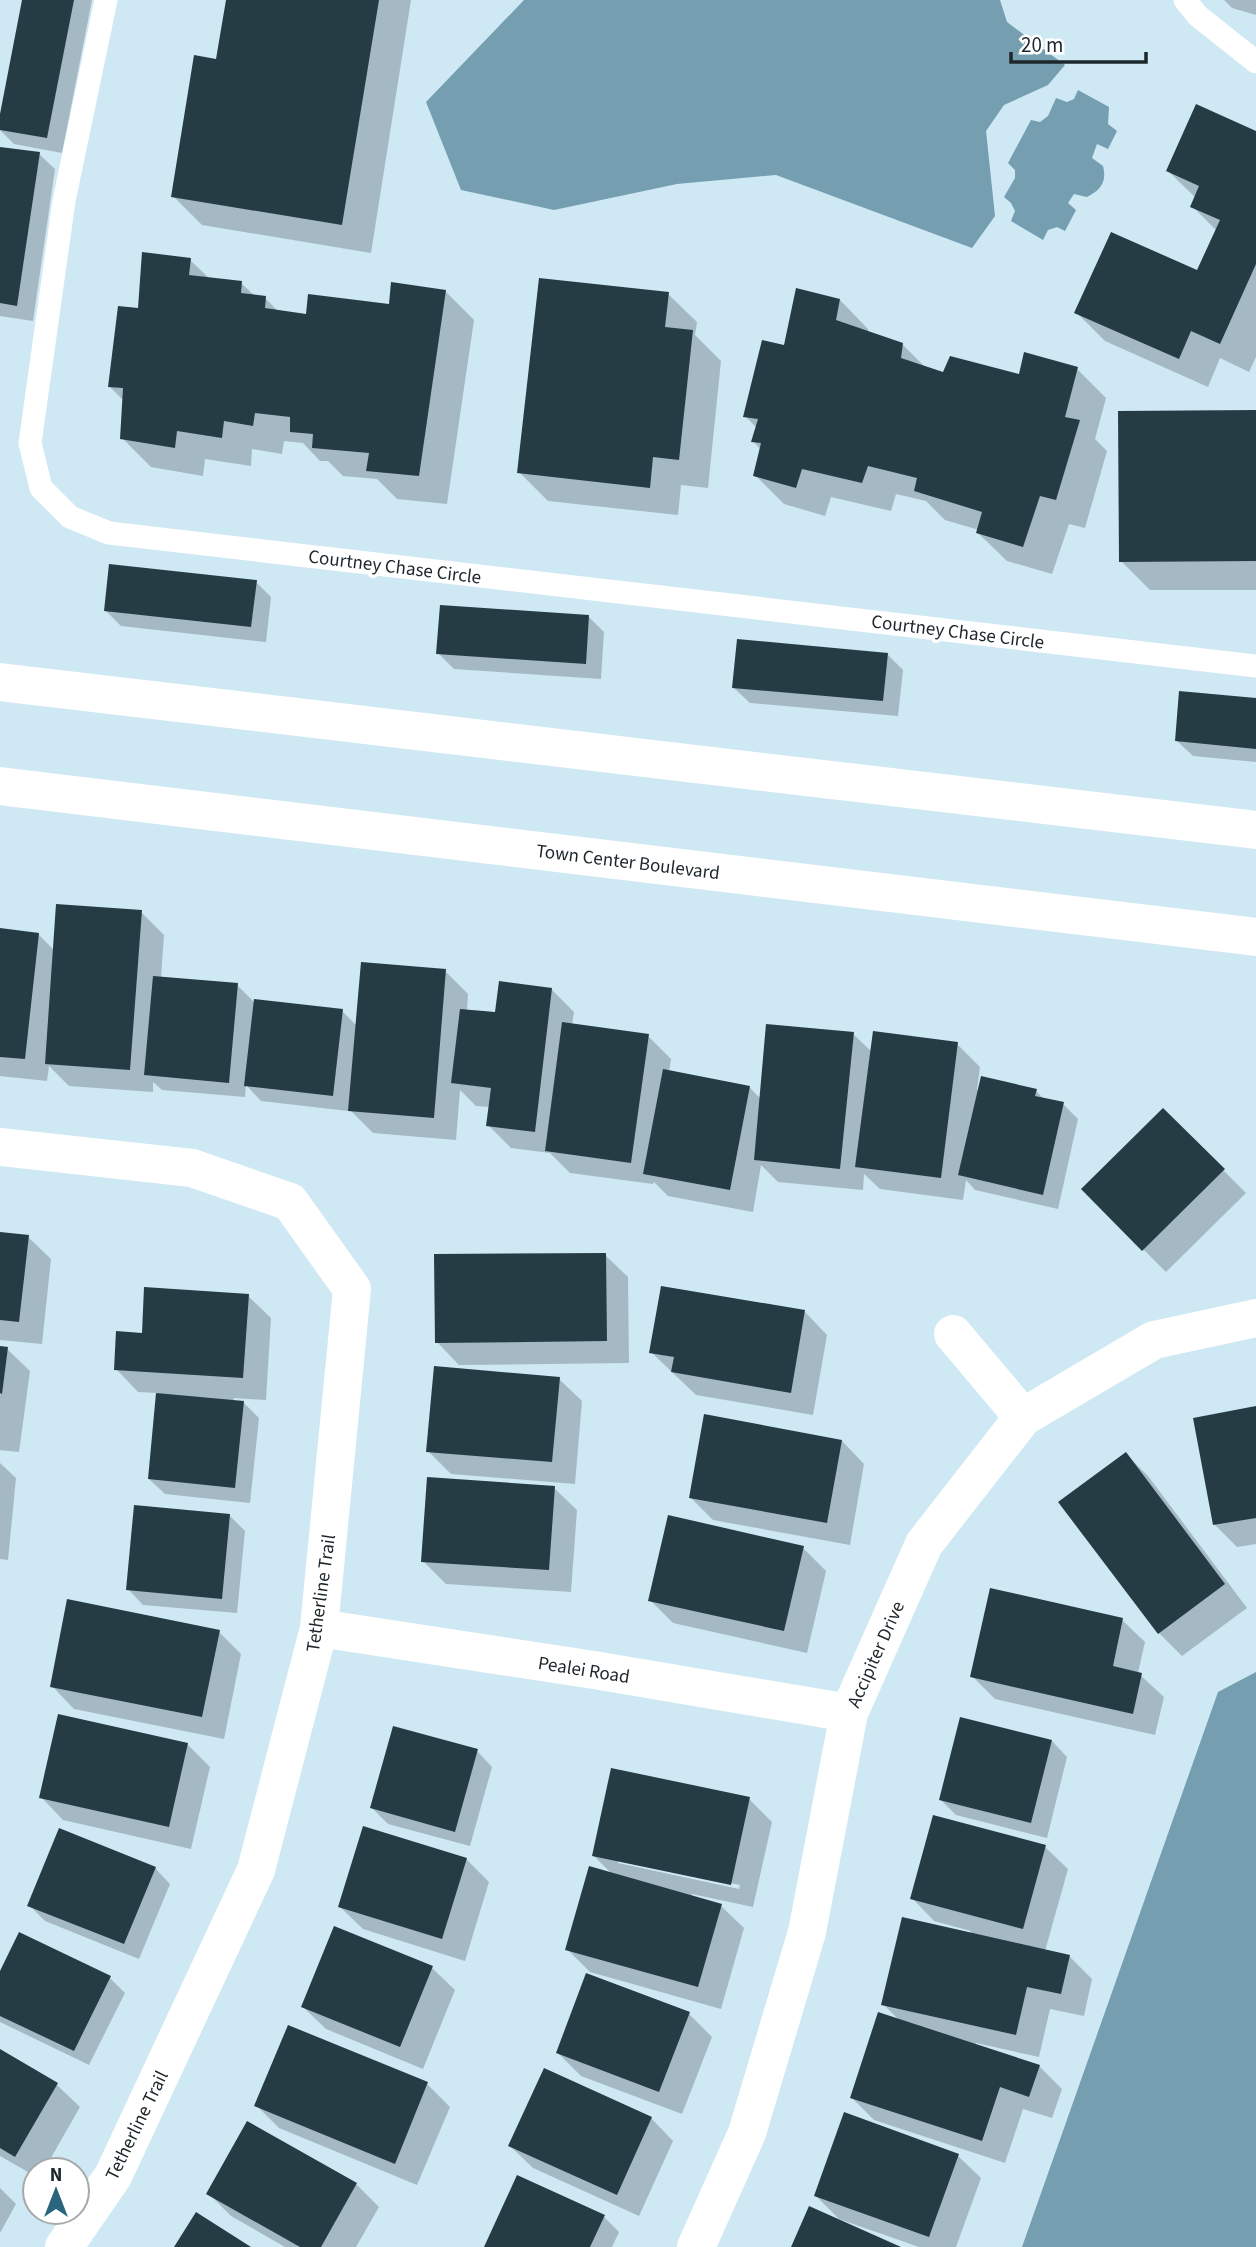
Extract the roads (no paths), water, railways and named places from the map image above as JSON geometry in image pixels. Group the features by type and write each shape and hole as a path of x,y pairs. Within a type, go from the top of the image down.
{"street":[{"path":"0,681 1256,830"},
{"name":"Town Center Boulevard","path":"0,786 1256,937"},
{"name":"Tetherline Trail","path":"0,1147 192,1168 290,1202 352,1289 319,1629 256,1870 113,2176 64,2247"},
{"name":"Accipiter Drive","path":"696,2247 747,2133 807,1932 849,1713 924,1544 1023,1417 1154,1339 1256,1318"},
{"path":"953,1334 1023,1417"},
{"name":"Pealei Road","path":"319,1629 594,1670 849,1713"}],"lane":[{"name":"Courtney Chase Circle","path":"106,0 64,201 30,443 41,488 70,517 109,533 1256,666"},
{"path":"1185,0 1198,16 1256,62"}],"water":[{"path":"524,0 1000,0 1007,22 1065,65 1048,85 1004,105 986,131 995,216 972,248 776,175 677,184 554,210 461,190 426,102"},
{"path":"1078,90 1109,107 1108,124 1117,131 1108,149 1097,144 1092,158 1103,166 1102,185 1087,197 1074,194 1068,203 1076,210 1065,231 1057,227 1048,230 1043,240 1011,221 1015,211 1004,197 1015,178 1015,170 1008,163 1031,120 1040,122 1048,116 1056,98 1067,102 1074,99"},
{"path":"1256,1672 1256,2247 1022,2247 1218,1692"}]}
